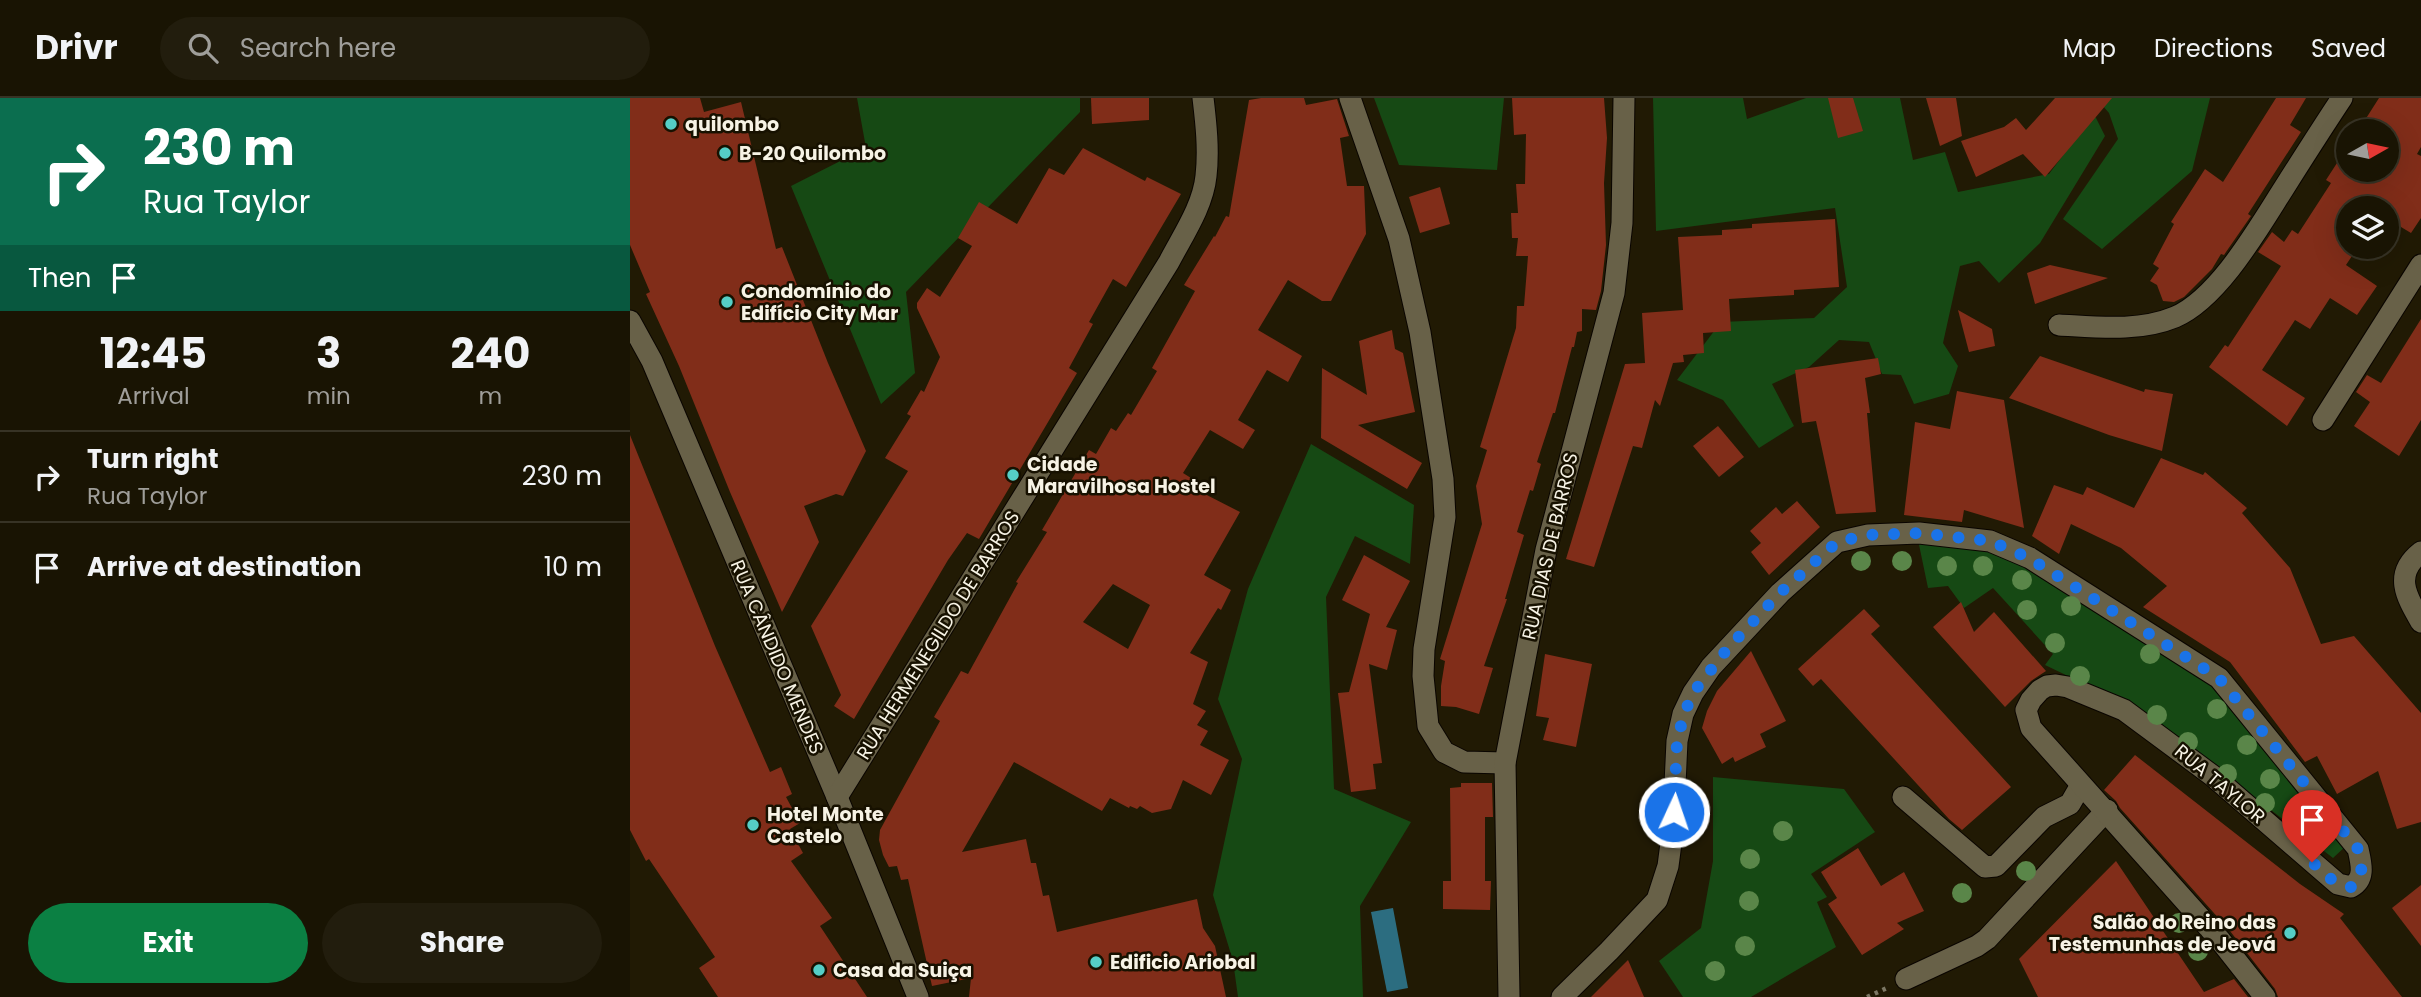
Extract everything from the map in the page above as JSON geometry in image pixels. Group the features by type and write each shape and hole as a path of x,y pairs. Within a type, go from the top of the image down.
{"street":[{"name":"RUA HERMENEGILDO DE BARROS","path":"837,797 1161,274 1197,210 1206,177 1207,133 1203,98"},
{"path":"1350,98 1399,239 1420,332 1443,479 1445,517 1424,649 1423,676 1428,726 1444,752 1464,762 1505,763"},
{"name":"RUA DIAS DE BARROS","path":"1508,997 1505,763 1546,550 1614,293 1622,223 1624,98"},
{"path":"2059,325 2122,328 2176,317 2197,304 2208,295 2253,237 2342,98"},
{"path":"2323,420 2421,265"},
{"name":"RUA CÂNDIDO MENDES","path":"630,321 652,361 837,797 918,997"},
{"name":"RUA TAYLOR","path":"1562,997 1657,900 1668,866 1673,828 1677,741 1693,693 1711,667 1745,629 1837,542 1868,535 1919,533 1990,541 2029,558 2219,678 2358,849 2362,872 2360,880 2351,887 2331,879 2213,776 2124,710 2068,687 2047,685 2031,700 2026,710 2031,728 2107,810 2220,940 2265,997"},
{"path":"2421,552 2412,559 2403,577 2409,602 2421,622"},
{"path":"1903,797 1986,867 1991,867 1996,866 2044,817 2070,804 2081,785"},
{"path":"1906,979 1987,939 2107,810"}],"green space":[{"path":"857,98 1080,98 1080,112 906,292 915,373 881,404 791,186 866,148"},
{"path":"1374,98 1504,98 1497,170 1399,165"},
{"path":"1653,98 1743,98 1747,119 1806,98 1900,98 1913,160 1945,152 1958,192 2049,174 2094,114 2105,136 2040,243 1999,283 1979,261 1960,266 1943,343 1958,366 1949,394 1914,404 1901,375 1882,374 1869,342 1839,340 1809,367 1772,384 1794,426 1759,448 1723,400 1677,380 1721,322 1814,318 1847,287 1835,208 1656,231"},
{"path":"2096,98 2210,98 2192,171 2102,249 2063,219 2118,139 2109,113"},
{"path":"1311,444 1414,505 1410,564 1355,536 1326,597 1334,789 1411,822 1360,906 1363,997 1238,997 1233,961 1213,895 1242,759 1218,699 1248,589"},
{"path":"1917,535 2014,546 2196,661 2347,845 2333,858 2147,714 2045,665 2053,654 1993,588 1964,608 1948,586 1928,588"},
{"path":"1713,777 1844,789 1875,832 1811,874 1827,897 1817,902 1836,947 1751,997 1683,997 1659,961 1701,928 1713,861"}],"water":[{"path":"1393,908 1408,988 1387,992 1371,912"}],"building":[{"path":"630,98 700,98 704,112 741,102 776,249 782,247 866,451 843,496 836,494 804,506 819,542 782,612 646,294 650,292 630,245"},
{"path":"1091,98 1149,98 1149,120 1092,124"},
{"path":"1304,98 1306,105 1337,99 1349,136 1340,138 1347,186 1364,186 1366,234 1331,301 1322,301 1288,280 1258,330 1302,356 1288,382 1267,370 1238,420 1255,430 1243,449 1210,430 1183,473 1199,483 1195,489 1240,512 1204,575 1231,590 1221,610 1218,608 1190,653 1208,662 1193,704 1206,711 1197,725 1208,731 1200,745 1229,760 1211,795 1183,780 1171,809 1152,813 1140,806 1137,809 1130,806 1129,808 1110,798 1102,811 1014,762 962,852 1026,839 1031,863 1036,863 1043,896 1049,895 1057,932 1197,899 1203,928 1215,946 1226,997 969,997 971,978 932,986 908,879 901,880 897,866 889,867 879,840 880,830 940,721 934,717 961,671 968,674 1018,583 1016,582 1047,532 1042,530 1089,450 1096,454 1111,428 1116,431 1128,413 1131,415 1157,371 1152,368 1195,291 1184,285 1226,216 1229,217 1249,100","holes":["1113,584 1150,605 1128,649 1083,622"]},
{"path":"1512,98 1604,98 1607,138 1604,183 1606,245 1596,310 1582,309 1582,331 1577,332 1572,347 1555,413 1537,462 1541,464 1533,491 1530,490 1517,532 1524,535 1507,599 1484,666 1493,668 1479,714 1456,707 1441,706 1445,661 1440,659 1482,524 1476,486 1487,450 1480,447 1516,328 1517,306 1524,306 1528,256 1516,256 1518,238 1512,238 1511,213 1518,213 1516,184 1525,184 1526,134 1514,135"},
{"path":"1828,98 1853,98 1863,131 1838,138"},
{"path":"1926,98 1956,98 1962,136 1940,146"},
{"path":"2055,98 2112,98 2045,177 2023,154 1976,177 1961,141 2004,127 2016,118 2026,130"},
{"path":"2276,98 2306,98 2290,125 2301,132 2248,214 2251,216 2224,255 2221,254 2212,269 2184,297 2174,302 2163,301 2157,285 2150,281 2159,268 2153,264 2174,224 2171,222 2205,169 2223,182"},
{"path":"2379,98 2421,98 2421,147 2417,154 2421,156 2421,218 2411,233 2399,226 2399,196 2336,196 2336,259 2350,259 2346,265 2377,286 2357,315 2330,298 2310,329 2295,320 2262,370 2305,398 2287,426 2209,367 2225,345 2228,347 2281,266 2258,252 2272,232 2284,242 2292,230 2298,234 2331,183 2326,180 2336,165 2336,182 2399,182 2399,119 2366,119"},
{"path":"1083,148 1145,181 1147,177 1181,194 1126,287 1113,279 1089,322 1093,324 1069,368 1077,373 979,539 967,533 948,560 854,719 834,706 841,695 811,626 908,471 885,458 911,416 907,414 921,390 924,392 940,357 917,303 927,288 940,297 972,246 958,238 979,202 1017,224 1049,168 1064,175"},
{"path":"1440,187 1450,224 1420,233 1409,197"},
{"path":"1835,219 1839,287 1794,290 1794,295 1729,299 1731,331 1703,333 1704,353 1683,355 1684,362 1673,363 1660,406 1655,400 1642,448 1633,446 1594,567 1566,559 1625,364 1645,363 1642,313 1683,310 1678,237 1722,235 1722,230 1752,228 1752,224"},
{"path":"2050,265 2108,278 2035,304 2027,273"},
{"path":"1958,310 1992,329 1995,346 1969,352"},
{"path":"2421,319 2421,420 2399,456 2354,426 2370,402 2356,392 2367,375 2381,383"},
{"path":"1392,330 1395,349 1403,353 1415,412 1358,425 1422,463 1407,489 1321,438 1322,368 1367,395 1359,341"},
{"path":"2040,356 2144,392 2145,389 2173,394 2162,451 2109,435 2009,398"},
{"path":"1878,358 1881,374 1865,378 1870,413 1867,413 1876,512 1836,514 1816,421 1802,423 1795,370"},
{"path":"1957,391 2004,400 2024,528 1964,510 1962,522 1904,515 1915,422 1950,429"},
{"path":"1718,426 1744,457 1719,477 1693,446"},
{"path":"630,435 715,646 770,772 781,767 792,794 786,797 800,823 790,829 803,853 791,861 832,918 820,926 867,997 718,997 699,968 715,957 649,859 646,861 630,830"},
{"path":"2161,458 2203,475 2205,472 2247,508 2242,513 2290,568 2321,644 2354,636 2421,713 2421,822 2397,829 2378,771 2337,794 2317,756 2305,762 2230,662 2143,607 2167,586 2121,548 2071,524 2059,554 2032,536 2054,485 2083,495 2087,487 2134,508"},
{"path":"1797,501 1820,527 1769,575 1751,552 1761,543 1750,531 1776,507 1782,514"},
{"path":"1364,555 1410,581 1386,627 1397,630 1387,670 1369,664 1382,763 1373,764 1376,789 1351,792 1338,693 1349,692 1370,614 1342,600"},
{"path":"1961,602 1974,632 1994,612 2046,671 2031,681 2005,707 1933,627"},
{"path":"1864,609 1880,626 1871,634 2011,787 1962,830 1821,679 1813,686 1798,669"},
{"path":"1751,651 1786,721 1760,734 1766,747 1735,762 1733,757 1722,764 1702,728 1717,691"},
{"path":"1545,654 1592,664 1576,747 1543,740 1549,718 1536,716"},
{"path":"2135,755 2300,884 2344,914 2340,918 2402,997 2278,997 2275,989 2230,931 2104,790"},
{"path":"1461,783 1492,783 1493,817 1485,817 1485,881 1491,881 1490,910 1443,909 1443,881 1451,881 1450,788 1461,787"},
{"path":"1858,848 1881,886 1904,872 1924,911 1897,923 1904,929 1862,955 1828,904 1837,898 1821,872"},
{"path":"2116,861 2204,992 2234,979 2248,997 2038,997 2019,959"},
{"path":"2421,885 2421,946 2392,908"},
{"path":"1628,960 1644,997 1591,997"}],"place":[{"name":"quilombo","path":"671,124"},
{"name":"B-20 Quilombo","path":"725,153"},
{"name":"Condomínio do Edifício City Mar","path":"727,302"},
{"name":"Cidade Maravilhosa Hostel","path":"1013,475"},
{"name":"Hotel Monte Castelo","path":"753,825"},
{"name":"Salão do Reino das Testemunhas de Jeová","path":"2290,933"},
{"name":"Edificio Ariobal","path":"1096,962"},
{"name":"Casa da Suiça","path":"819,970"}],"route":[{"path":"1674,812 1677,741 1693,693 1711,667 1780,593 1837,542 1868,535 1919,533 1990,541 2029,558 2219,678 2358,849 2362,872 2360,880 2351,887 2338,884 2312,862"}]}
